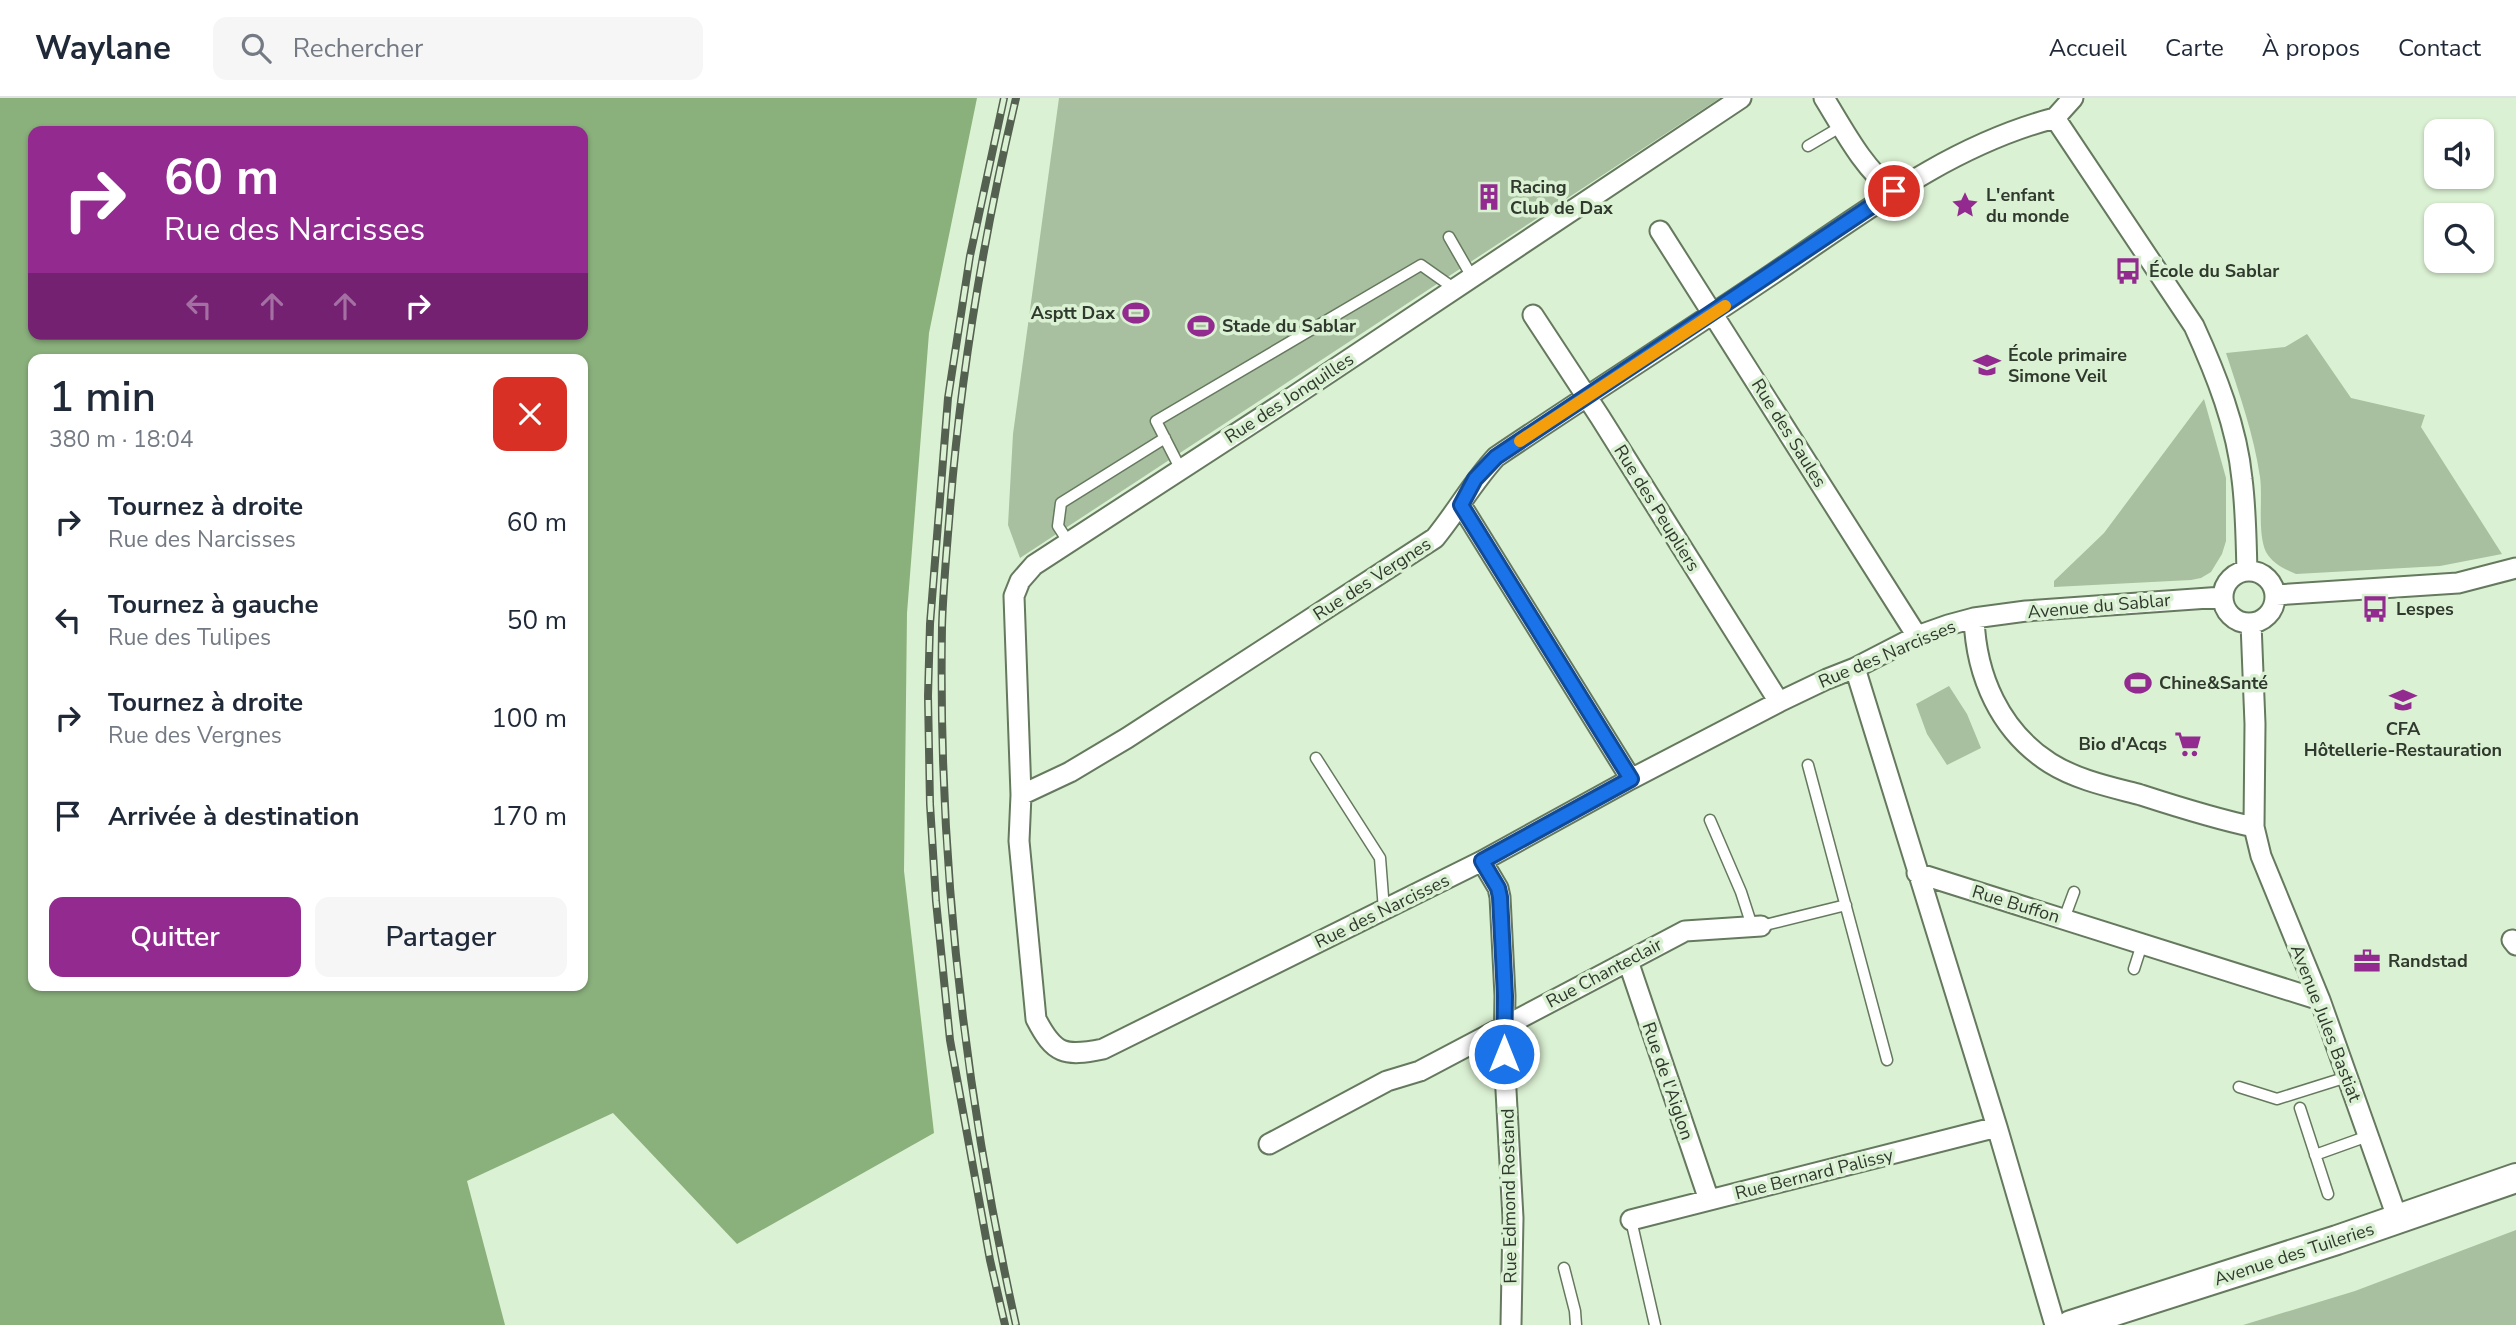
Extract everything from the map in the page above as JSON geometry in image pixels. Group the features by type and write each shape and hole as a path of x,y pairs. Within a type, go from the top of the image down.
{"main road":[{"name":"Avenue des Tuileries","path":"2071,1325 2398,1220 2516,1178"}],"street":[{"name":"Rue des Jonquilles","path":"1021,795 1014,596 1020,581 1034,565 1741,98"},
{"path":"1824,98 1864,163 1894,191"},
{"path":"2073,98 2055,118 2194,326 2209,359 2231,423 2242,477 2247,571"},
{"name":"Rue des Vergnes","path":"1021,795 1070,772 1127,738 1436,538 1461,505 1475,479 1496,457 1894,191 1973,148 2030,124 2055,118"},
{"name":"Rue des Saules","path":"1660,230 1917,636"},
{"name":"Rue des Peupliers","path":"1533,315 1779,702"},
{"path":"1461,505 1631,779"},
{"path":"2276,595 2458,583 2516,568"},
{"path":"2247,571 2268,578 2276,595 2272,611 2259,622 2251,623 2231,616 2223,597 2227,582 2239,572 2247,571"},
{"name":"Avenue du Sablar","path":"1975,618 2038,610 2223,597"},
{"path":"1975,618 1979,659 1993,703 2015,735 2051,764 2088,779 2254,827"},
{"name":"Rue des Narcisses","path":"1021,795 1019,841 1036,1019 1048,1041 1063,1051 1080,1054 1103,1049 1482,861 1779,702 1855,668 1917,636 1975,618"},
{"name":"Avenue Jules Bastiat","path":"2251,623 2255,737 2254,827 2261,856 2320,1000 2398,1220"},
{"path":"1855,668 1997,1127 2055,1325"},
{"name":"Rue Edmond Rostand","path":"1482,861 1498,888 1500,897 1513,1218 1511,1325"},
{"name":"Rue Buffon","path":"1917,873 2320,1000"},
{"name":"Rue Chanteclair","path":"1269,1144 1387,1081 1420,1071 1685,931 1757,926"},
{"name":"Rue de l'Aiglon","path":"1628,961 1709,1200"},
{"name":"Rue Bernard Palissy","path":"1631,1220 1997,1127"}],"lane":[{"path":"1808,146 1842,126"},
{"path":"1449,237 1472,277"},
{"path":"1180,468 1156,421 1420,265 1455,289"},
{"path":"1069,543 1058,526 1062,503 1165,439"},
{"path":"1317,758 1380,858 1384,910"},
{"path":"1808,765 1887,1060"},
{"path":"1710,820 1757,926 1846,905"},
{"path":"2064,919 2074,892"},
{"path":"2134,969 2142,944"},
{"path":"2239,1087 2277,1099 2347,1077"},
{"path":"2300,1108 2328,1194"},
{"path":"2315,1155 2368,1136"},
{"path":"1631,1220 1655,1325"},
{"path":"1564,1268 1576,1325"}],"green space":[{"path":"0,98 977,98 929,333 907,613 904,871 934,1133 737,1244 613,1113 467,1181 505,1325 0,1325"},
{"name":"Stade du Sablar","path":"1059,98 1720,98 1020,558 1008,525 1013,434"},
{"path":"2307,334 2351,398 2425,415 2421,427 2502,554 2440,566 2296,574 2272,559 2263,544 2261,485 2254,446 2226,353 2285,347"},
{"path":"2204,399 2226,478 2226,541 2211,572 2191,580 2054,587 2054,581 2104,533"},
{"path":"1949,686 1967,714 1981,748 1947,765 1927,734 1916,704"},
{"path":"2516,1230 2516,1325 2243,1325 2355,1291"}],"railway":[{"path":"1004,98 970,256 948,398 930,624 928,696 930,804 936,901 950,1040 990,1260 1005,1325"},
{"path":"1016,98 984,251 960,405 943,598 942,715 950,891 958,978 982,1152 1016,1325"}],"slow traffic":[{"path":"1520,441 1725,306"}],"place":[{"name":"Racing Club de Dax","path":"1489,197"},
{"name":"L'enfant du monde","path":"1965,205"},
{"name":"École du Sablar","path":"2128,271"},
{"name":"Asptt Dax","path":"1136,313"},
{"name":"Stade du Sablar","path":"1201,326"},
{"name":"École primaire Simone Veil","path":"1987,365"},
{"name":"Lespes","path":"2375,609"},
{"name":"Chine&Santé","path":"2138,683"},
{"name":"CFA Hôtellerie-Restauration","path":"2403,700"},
{"name":"Bio d'Acqs","path":"2188,744"},
{"name":"Randstad","path":"2367,961"}],"route":[{"path":"1504,1054 1505,996 1500,897 1498,888 1482,861 1631,779 1461,505 1475,479 1496,457 1894,191"}]}
